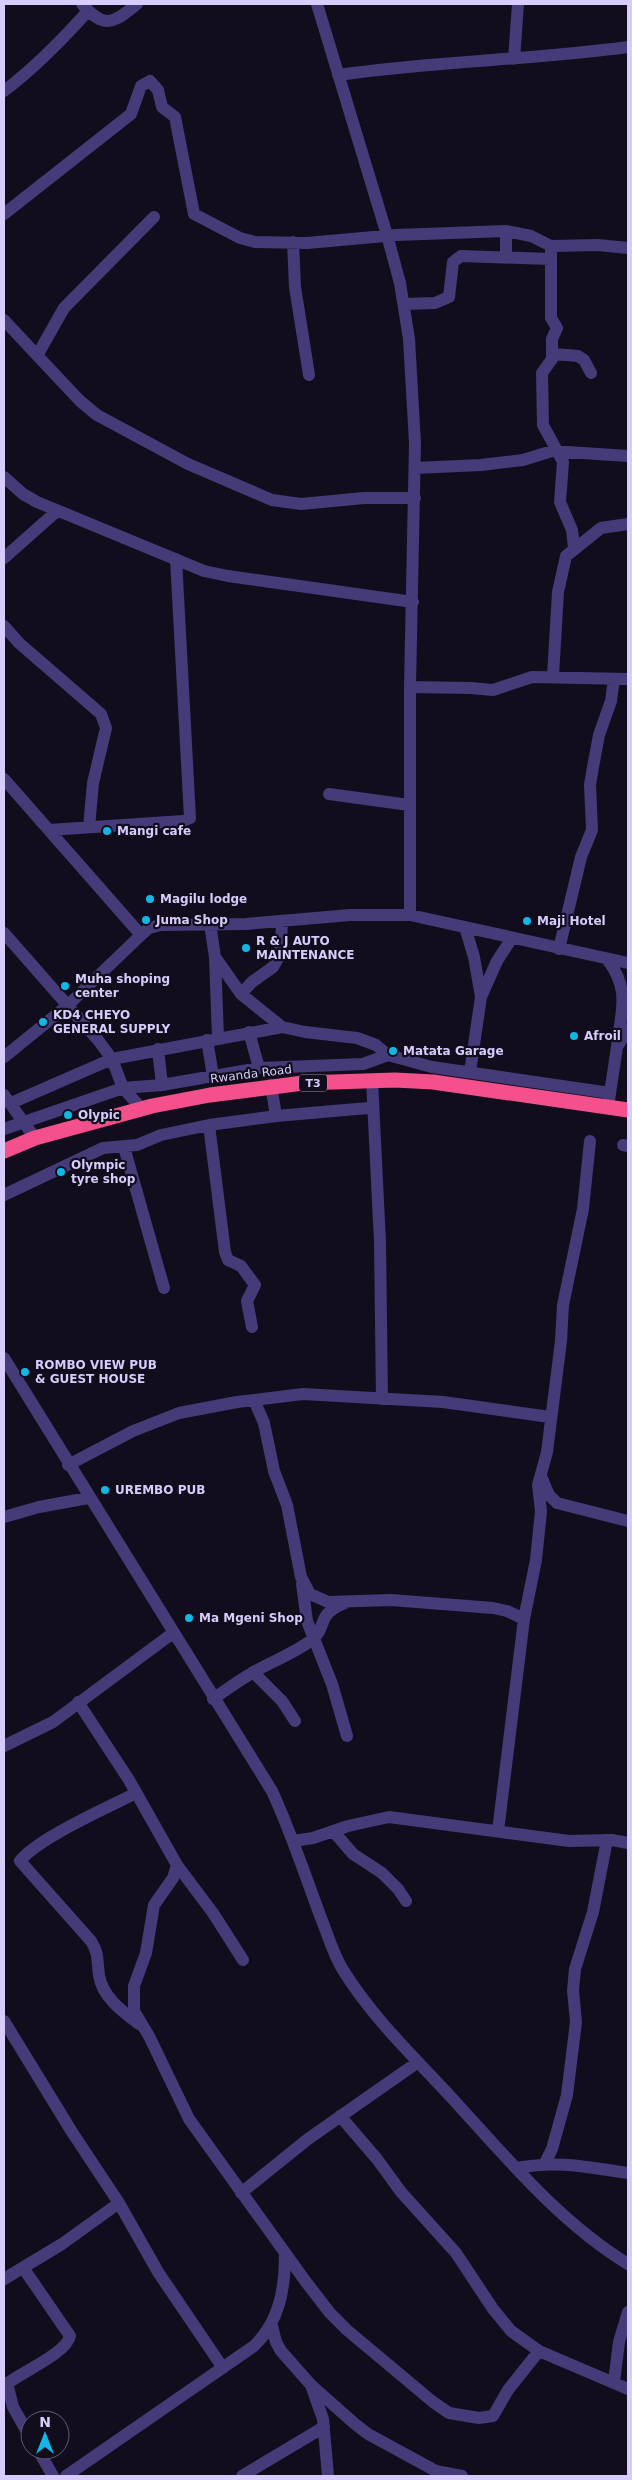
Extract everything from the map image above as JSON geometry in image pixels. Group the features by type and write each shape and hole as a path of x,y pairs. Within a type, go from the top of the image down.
{"highway":[{"name":"Rwanda Road","path":"4,1151 34,1138 142,1109 210,1094 271,1085 372,1080 433,1082 609,1099 628,1110"}],"street":[{"path":"4,91 43,59 85,8 98,20 108,22 137,4"},
{"path":"317,4 387,235 404,304 410,358 415,468 410,687 410,915"},
{"path":"514,59 518,4"},
{"path":"338,75 385,68 514,59 628,47"},
{"path":"4,214 131,114 141,86 150,81 158,90 162,108 175,117 196,216 248,241 293,242 387,235 506,231 531,236 551,252"},
{"path":"38,354 64,308 154,217"},
{"path":"506,231 506,256"},
{"path":"293,242 295,287 309,375"},
{"path":"404,304 435,303 449,297 453,262 457,257 506,256 598,245 628,248"},
{"path":"551,252 551,318 556,328 552,339 554,354 542,371 543,425 563,462 560,502 572,530 574,548"},
{"path":"4,320 38,354 80,401 97,415 188,464 272,500 301,504 364,498 414,498"},
{"path":"554,354 578,356 584,360 591,373"},
{"path":"415,468 481,465 523,460 545,452 628,456"},
{"path":"4,477 23,494 57,511 93,523 216,574 413,602"},
{"path":"4,558 57,511"},
{"path":"553,676 559,584 566,556 601,528 628,524"},
{"path":"49,830 183,821 190,818 176,559"},
{"path":"4,626 19,643 101,714 105,720 106,728 93,782 89,827"},
{"path":"410,687 492,690 525,679 553,676 628,679"},
{"path":"558,949 581,856 592,830 591,776 599,735 611,701 614,679"},
{"path":"4,779 141,935"},
{"path":"330,794 410,805"},
{"path":"4,1057 67,1006 149,928 161,925 282,921 350,915 410,915 628,963"},
{"path":"241,994 258,977 273,967 277,960 281,945 282,921"},
{"path":"210,924 215,958 212,1039 213,1076"},
{"path":"465,927 474,957 481,997"},
{"path":"4,933 67,1006 86,1025 112,1059 123,1088 142,1109"},
{"path":"470,1072 481,997 497,961 512,938"},
{"path":"215,958 241,994 282,1027"},
{"path":"34,1138 8,1099 112,1059 282,1027 305,1032 357,1038 376,1045 388,1055 432,1067 470,1072 609,1099 623,993 617,972 607,958"},
{"path":"617,1047 628,1029"},
{"path":"250,1032 260,1068"},
{"path":"158,1049 162,1085"},
{"path":"4,1129 123,1088 162,1085 260,1068 297,1065 344,1066 363,1064 388,1055"},
{"path":"372,1080 380,1242 382,1399"},
{"path":"271,1085 276,1116"},
{"path":"4,1195 103,1148 137,1145 161,1135 209,1125 276,1116 368,1108 373,1110"},
{"path":"209,1125 225,1252 228,1260 241,1266 254,1285 247,1301 252,1327"},
{"path":"498,1830 524,1619 536,1560 541,1511 538,1485 547,1452 561,1341 562,1312 583,1209 590,1141"},
{"path":"124,1147 164,1288"},
{"path":"4,1358 213,1700 272,1791 342,1968 365,2000 418,2062 517,2168 571,2222 608,2252 628,2264"},
{"path":"68,1465 133,1431 179,1413 303,1394 452,1403 550,1417"},
{"path":"254,1400 264,1423 274,1470 287,1505 301,1577 307,1621 315,1637 347,1736"},
{"path":"541,1476 549,1495 557,1503 628,1521"},
{"path":"4,1517 39,1507 88,1498"},
{"path":"301,1577 313,1596 328,1602 391,1600 454,1604 507,1611 524,1619"},
{"path":"213,1700 253,1672 286,1657 315,1637 323,1617 349,1602"},
{"path":"4,1746 53,1722 173,1633"},
{"path":"253,1672 270,1686 295,1721"},
{"path":"78,1702 136,1793 177,1865 213,1913 243,1960"},
{"path":"136,1793 43,1841 27,1851 20,1861 91,1941 98,1953 99,1974 104,1990 123,2012 141,2025"},
{"path":"293,1841 389,1818 498,1830 569,1841 607,1840 628,1843"},
{"path":"334,1832 353,1854 377,1868 392,1882 406,1901"},
{"path":"545,2163 552,2149 567,2095 576,2022 573,1990 576,1969 594,1912 607,1840"},
{"path":"177,1865 173,1878 154,1905 146,1954 135,1979 134,2010 149,2036 189,2119 285,2254 330,2313 347,2330 433,2402 449,2413 479,2418 493,2416 508,2390 539,2351"},
{"path":"4,2020 72,2132 120,2203 158,2272 223,2368"},
{"path":"241,2193 340,2116 418,2062"},
{"path":"340,2116 377,2159 400,2192 456,2254 493,2309 511,2331 539,2351 628,2389"},
{"path":"517,2168 545,2163 564,2163 628,2173"},
{"path":"4,2279 24,2269 120,2203"},
{"path":"66,2476 254,2346 272,2326 285,2280 285,2254"},
{"path":"20,2419 5,2385 59,2350 69,2340 70,2336 24,2269"},
{"path":"614,2382 619,2342 628,2312"},
{"path":"272,2326 276,2342 281,2351 311,2385 368,2434 436,2471 462,2476"},
{"path":"311,2385 324,2427 328,2476"},
{"path":"242,2476 324,2427"},
{"path":"44,2460 53,2476"}],"place":[{"name":"Mangi cafe","path":"107,831"},
{"name":"Magilu lodge","path":"150,899"},
{"name":"Juma Shop","path":"146,920"},
{"name":"Maji Hotel","path":"527,921"},
{"name":"R & J AUTO MAINTENANCE","path":"246,948"},
{"name":"Muha shoping center","path":"65,986"},
{"name":"KD4 CHEYO GENERAL SUPPLY","path":"43,1022"},
{"name":"Afroil","path":"574,1036"},
{"name":"Matata Garage","path":"393,1051"},
{"name":"Olypic","path":"68,1115"},
{"name":"Olympic tyre shop","path":"61,1172"},
{"name":"ROMBO VIEW PUB & GUEST HOUSE","path":"25,1372"},
{"name":"UREMBO PUB","path":"105,1490"},
{"name":"Ma Mgeni Shop","path":"189,1618"}]}
